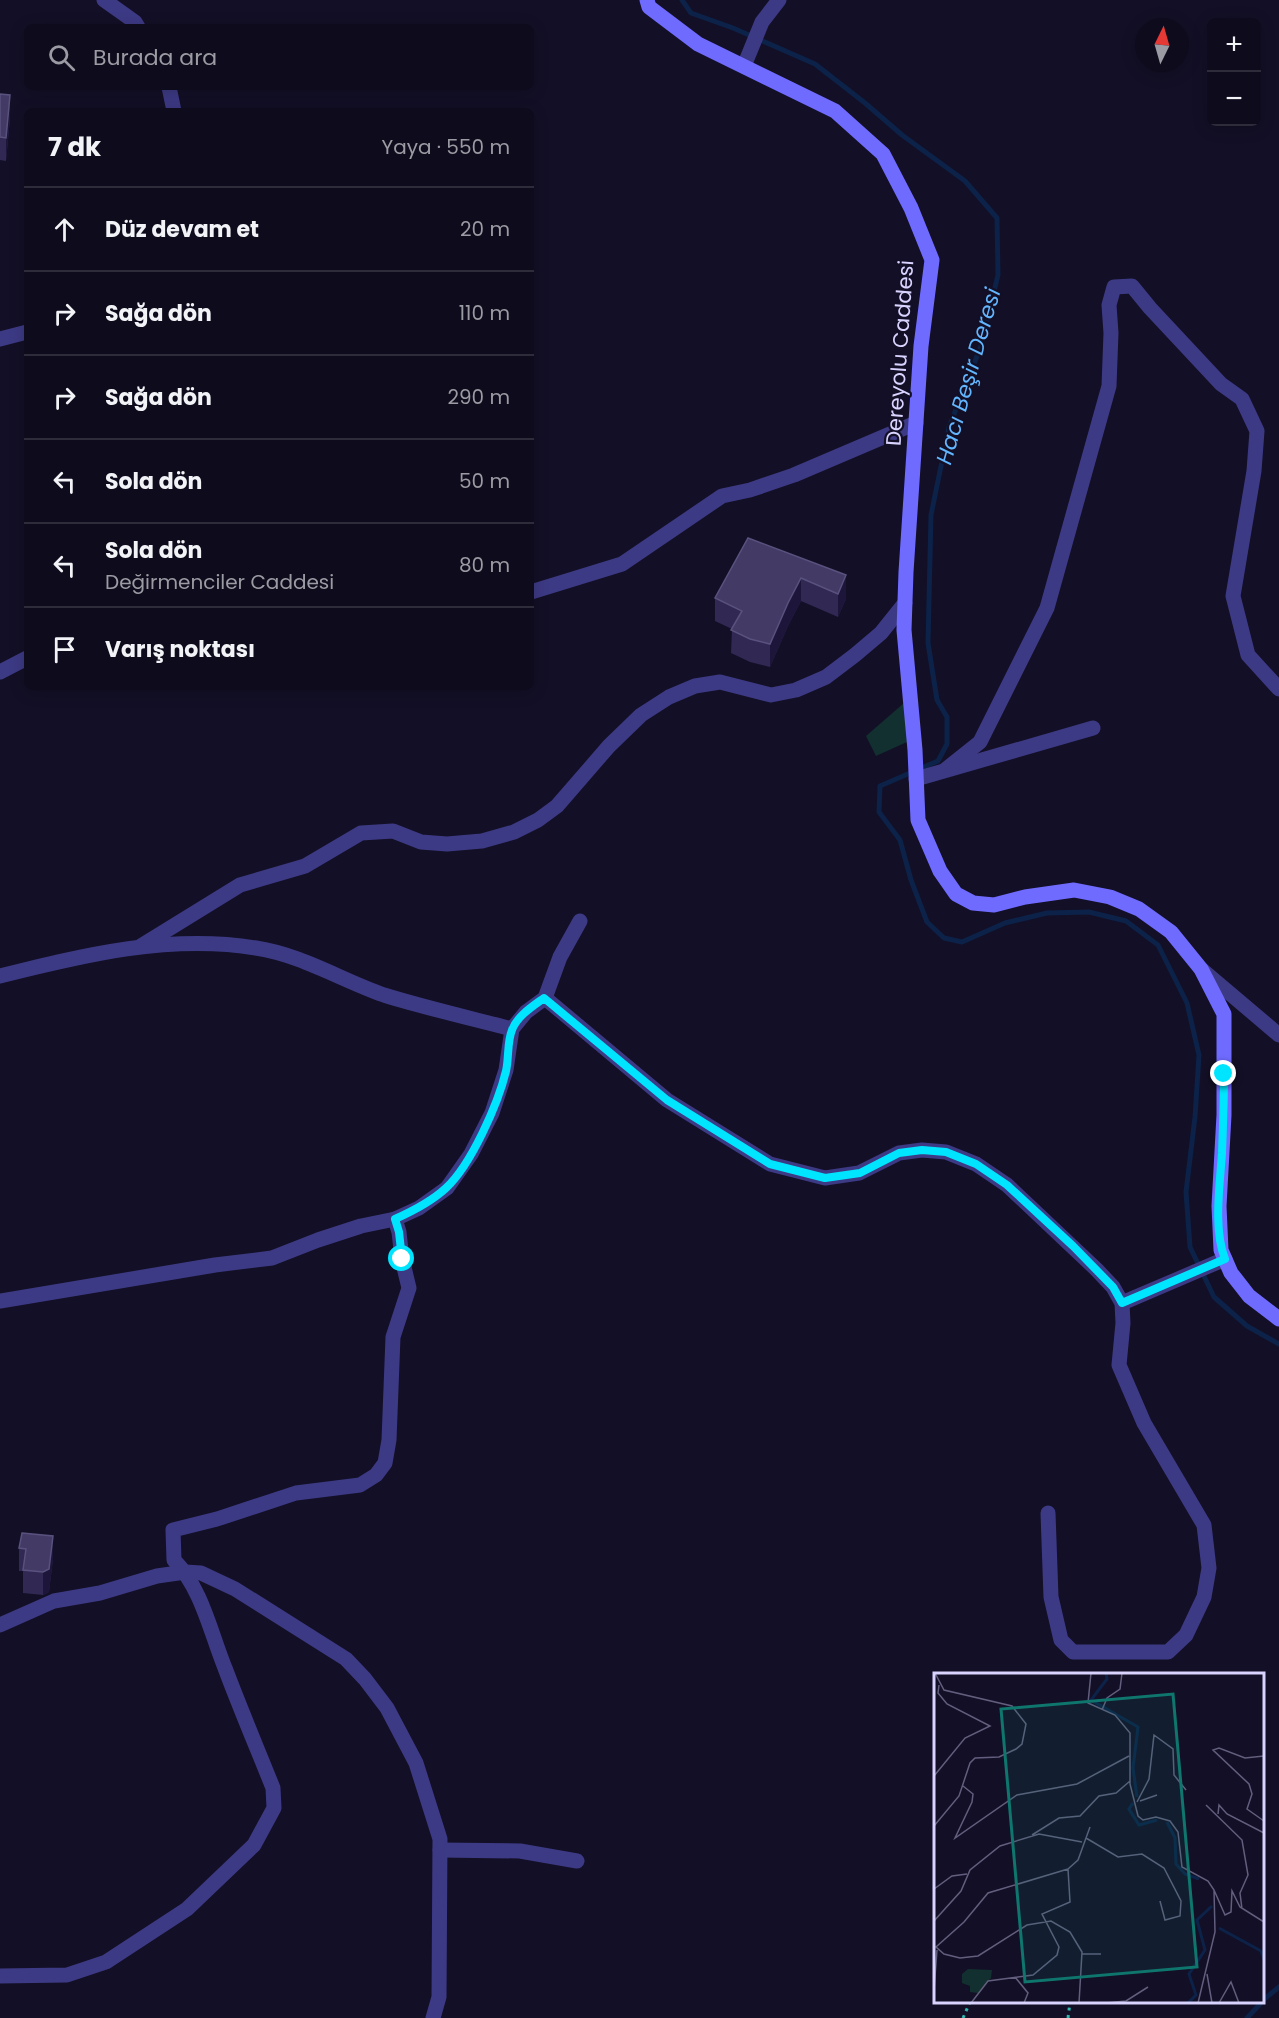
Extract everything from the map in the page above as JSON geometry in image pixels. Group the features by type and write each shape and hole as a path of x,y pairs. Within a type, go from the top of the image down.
{"main road":[{"name":"Dereyolu Caddesi","path":"647,0 649,7 698,44 835,111 883,154 911,208 932,260 921,346 904,630 915,750 918,820 940,871 956,894 973,903 994,905 1025,897 1074,890 1110,897 1139,909 1171,932 1201,969 1224,1014 1224,1114 1219,1206 1221,1250 1225,1259"},
{"path":"1225,1259 1231,1273 1249,1296 1279,1319"}],"street":[{"path":"104,0 136,24"},
{"path":"744,66 762,22 780,0"},
{"path":"170,90 173,108"},
{"path":"945,770 980,742 1047,608 1108,386 1111,333 1109,305 1114,287 1132,286 1221,384 1242,399 1257,432 1254,471 1233,596 1248,655 1279,689"},
{"path":"0,339 24,333"},
{"path":"534,591 622,564 722,496 750,490 794,475 916,423"},
{"path":"141,946 240,885 305,866 361,833 393,831 421,842 447,844 482,841 514,832 538,820 557,806 609,746 640,715 669,697 695,686 720,682 771,695 796,690 826,677 855,655 881,633 905,603"},
{"path":"0,672 24,660"},
{"path":"916,779 1093,728"},
{"path":"0,1300 272,1258 361,1226 395,1219 420,1208 447,1188 471,1154 492,1113 506,1070 512,1029 526,1012 544,998 560,957 580,921"},
{"path":"0,976 58,961 141,946 201,942 256,948 289,955 383,994 512,1029"},
{"path":"1201,969 1279,1035"},
{"path":"544,998 667,1100 770,1164 825,1178 860,1173 899,1153 922,1150 946,1152 976,1164 1007,1185 1113,1287 1122,1303 1123,1323 1119,1365 1144,1423 1204,1525 1209,1568 1204,1597 1186,1635 1168,1652 1073,1652 1061,1640 1051,1597 1048,1513"},
{"path":"0,1976 68,1975 106,1962 186,1910 254,1845 274,1808 273,1788 198,1595 185,1572 174,1560 173,1530 217,1519 297,1493 360,1485 376,1476 385,1463 389,1440 393,1337 409,1288 395,1219"},
{"path":"1122,1303 1225,1259"},
{"path":"0,1624 54,1601 100,1593 157,1576 185,1572 201,1573 235,1589 346,1659 387,1708 416,1763 441,1839 439,1996 433,2018"},
{"path":"440,1850 520,1851 577,1861"}],"path":[{"path":"963,2018 969,2003"},
{"path":"1068,2018 1070,2003"}],"green space":[{"path":"904,703 907,742 876,756 866,736"}],"building":[{"path":"0,94 10,95 6,138 0,137"},
{"path":"748,538 846,575 838,594 801,578 770,644 750,639 731,630 742,611 715,598"},
{"path":"22,1533 53,1536 49,1569 43,1572 23,1570 26,1549 19,1548"}],"waterway":[{"name":"Hacı Beşir Deresi","path":"682,0 691,13 733,28 815,64 902,135 965,181 997,218 998,275 981,346 949,427 931,515 928,643 937,700 947,717 947,744 938,761 880,786 879,812 900,840 911,880 927,922 944,938 962,942 1005,923 1047,913 1089,912 1126,921 1158,945 1187,1003 1199,1055 1195,1117 1186,1192 1190,1247 1214,1297 1247,1326 1279,1344"},
{"name":"Hacı Beşir Deresi","path":"1264,1999 1279,1987"},
{"name":"Hacı Beşir Deresi","path":"1247,2018 1261,2003"}],"route":[{"path":"402,1259 395,1219 420,1208 447,1188 471,1154 492,1113 506,1070 512,1029 526,1012 544,998 667,1100 770,1164 825,1178 860,1173 899,1153 922,1150 946,1152 976,1164 1007,1185 1073,1246 1113,1287 1122,1303 1225,1259 1221,1250 1219,1206 1224,1074"}]}
